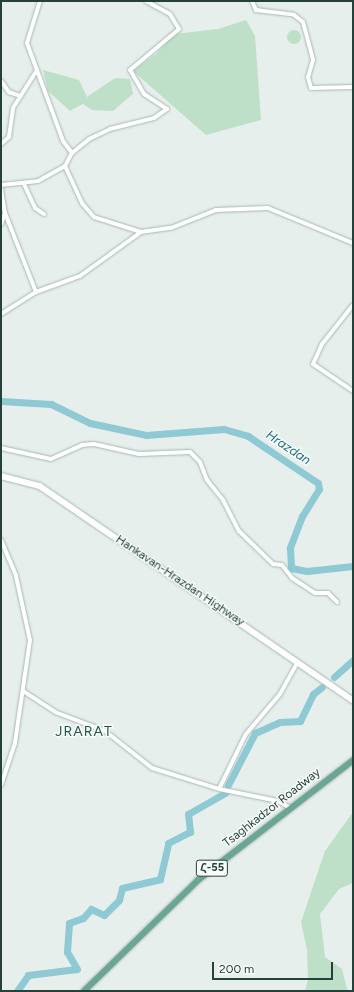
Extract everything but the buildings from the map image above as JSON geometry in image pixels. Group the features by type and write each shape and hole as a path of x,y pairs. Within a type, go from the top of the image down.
{"main road":[{"name":"Hankavan-Hrazdan Highway","path":"1,476 40,486 353,700"},
{"name":"Tsaghkadzor Roadway","path":"84,991 198,880 353,760"}],"street":[{"path":"40,1 27,42 37,70 72,153"},
{"path":"1,185 24,184 38,181 65,166 72,153 89,139 110,129 154,118 167,109 144,94 130,70 179,29 170,14 146,1"},
{"path":"252,1 256,10 294,15 303,22 313,60 308,77 311,88 353,87"},
{"path":"1,144 9,137 13,108 37,70"},
{"path":"1,80 9,92 20,96"},
{"path":"65,166 82,203 94,216 141,232 171,228 228,208 268,208 353,243"},
{"path":"24,184 35,208 44,214"},
{"path":"1,190 5,213 36,292"},
{"path":"1,224 5,213"},
{"path":"1,314 36,292 80,276 141,232"},
{"path":"353,305 322,344 314,364 353,391"},
{"path":"1,448 51,459 82,445 94,444 139,454 190,452 200,462 207,480 223,500 238,531 273,564 282,565 292,578 315,594 328,593 338,602"},
{"path":"1,540 16,576 29,632 23,691 17,709 16,743 1,785"},
{"path":"218,789 246,734 280,694 298,662"},
{"path":"23,691 55,712 105,731 152,768 218,789 278,801 290,808"}],"green space":[{"path":"246,20 255,36 261,120 206,135 133,71 156,54 174,34 218,29"},
{"path":"294,30 299,32 301,37 299,42 294,44 289,42 287,37 289,32"},
{"path":"43,70 79,80 87,97 115,78 130,79 133,94 113,111 92,110 83,104 70,111 48,91"},
{"path":"353,812 353,883 339,889 320,914 325,957 342,969 347,989 351,991 305,991 308,979 307,950 301,922 325,851"}],"waterway":[{"name":"Hrazdan","path":"1,401 51,404 90,423 146,435 224,429 248,436 318,483 319,489 302,516 290,548 291,568 307,571 353,566"},
{"path":"334,677 353,660"},
{"path":"228,785 255,733 280,722 300,721 313,694 322,687"},
{"path":"17,991 28,975 77,969 67,952 69,923 83,918 91,909 104,915 119,900 122,888 160,879 168,843 190,832 188,814 225,793"}],"district":[{"name":"JRARAT","path":"84,732"}]}
